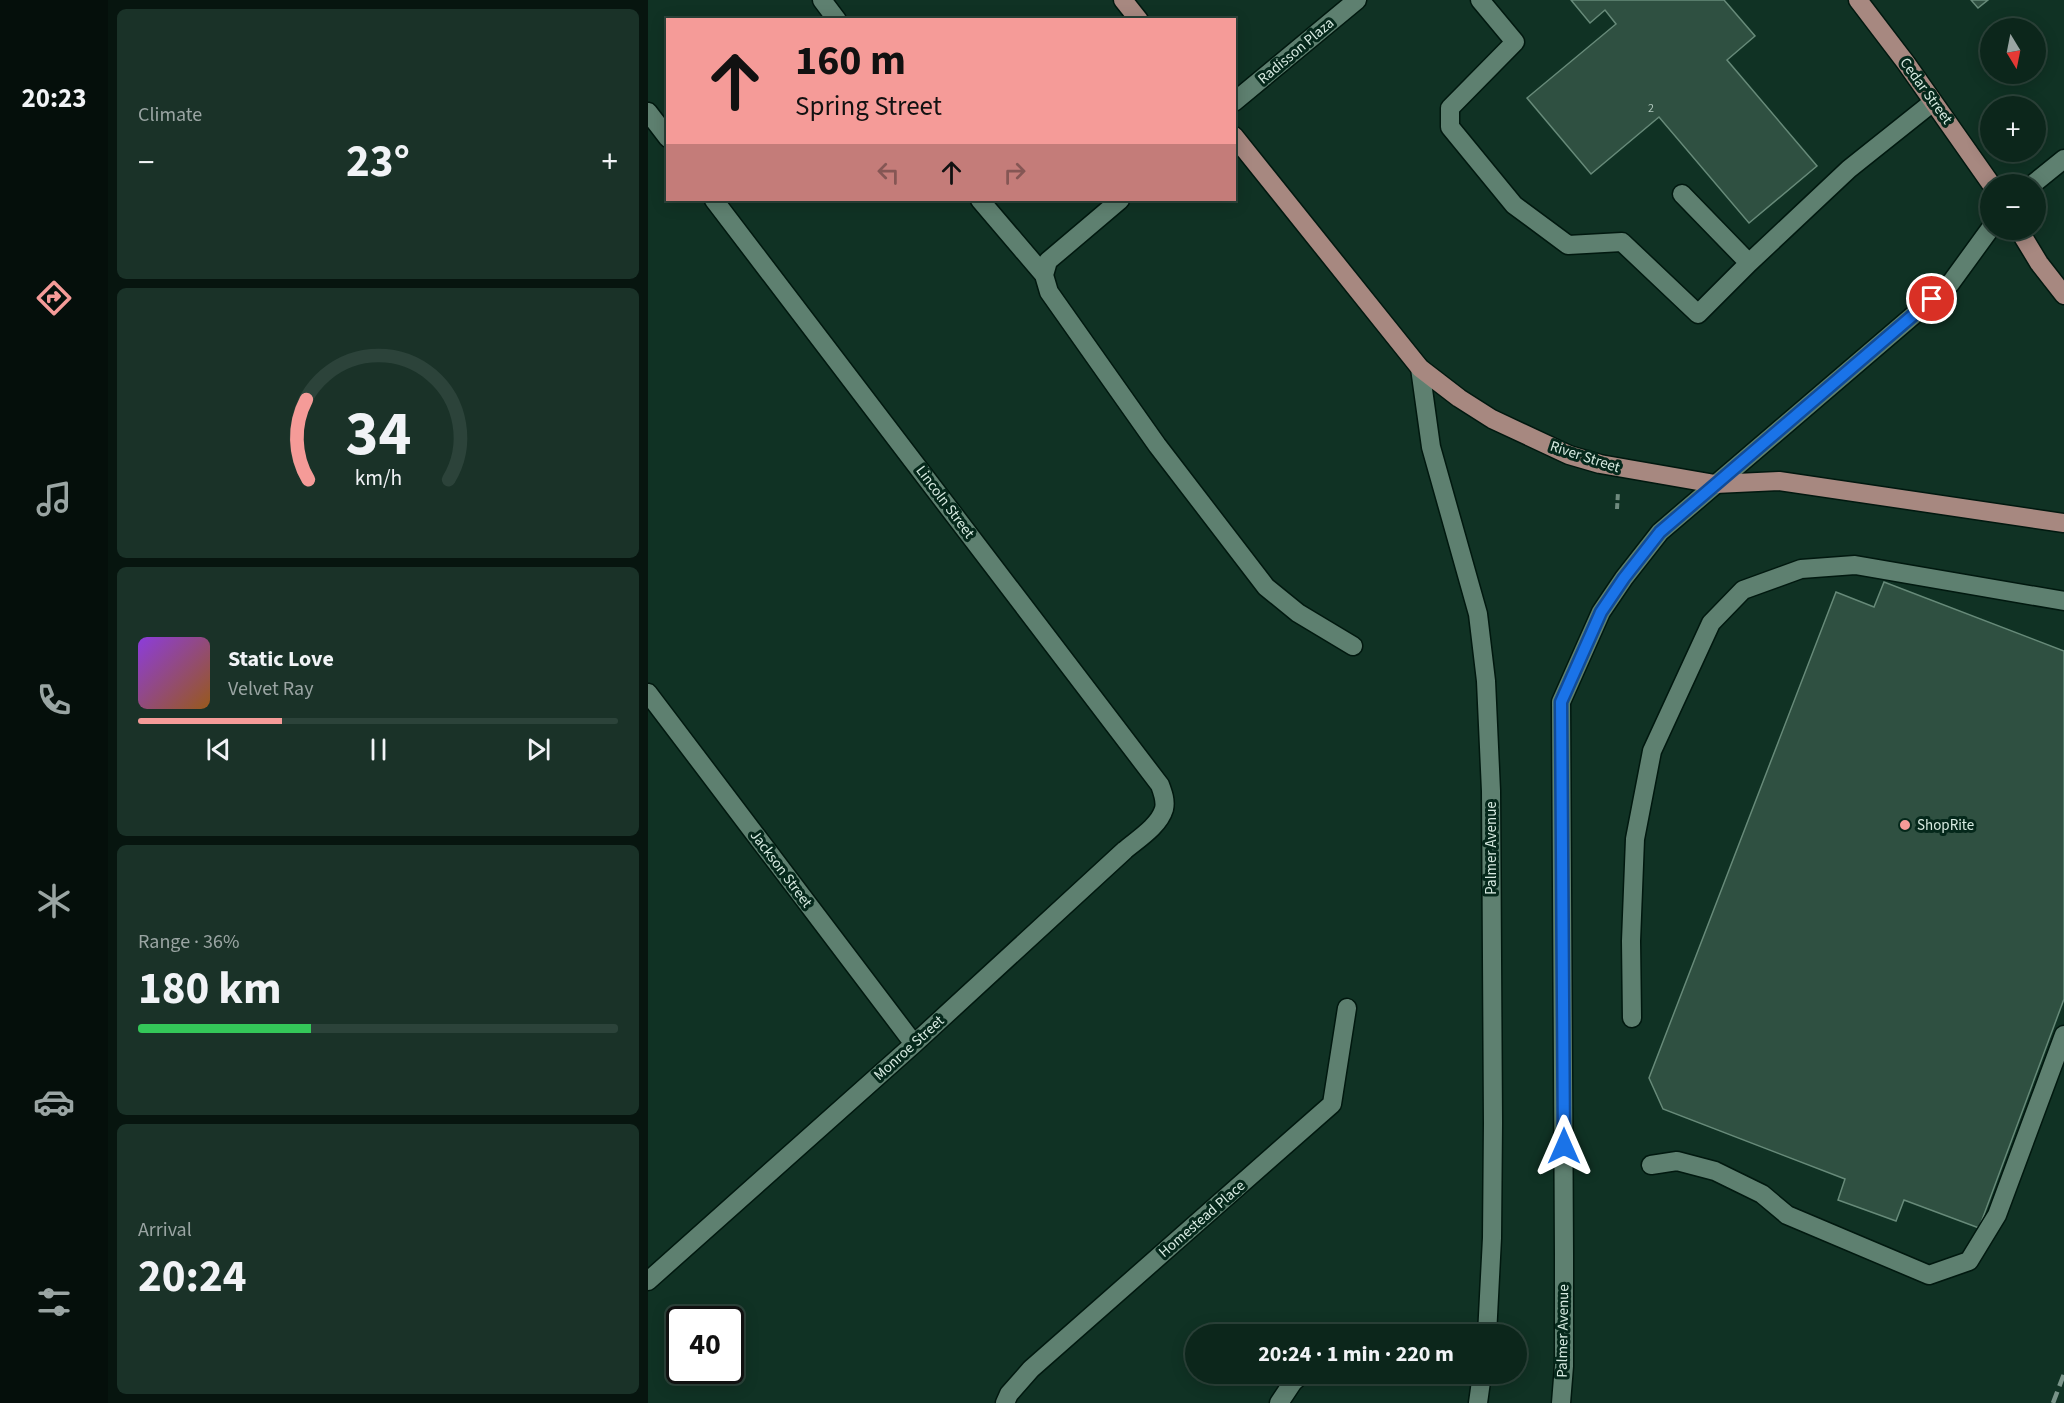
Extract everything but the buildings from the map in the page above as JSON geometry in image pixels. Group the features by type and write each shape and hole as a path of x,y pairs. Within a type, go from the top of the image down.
{"main road":[{"path":"1123,0 1137,18"},
{"name":"Cedar Street","path":"1858,0 1906,63 1984,174"},
{"name":"River Street","path":"1236,138 1420,368 1459,398 1492,419 1531,438 1569,455 1623,469 1714,484 1779,481 2064,523"},
{"path":"2025,240 2039,263 2064,295"}],"street":[{"path":"822,0 836,18"},
{"name":"Radisson Plaza","path":"1236,100 1357,0"},
{"path":"1480,0 1515,42 1450,108 1450,127 1514,205 1568,245 1622,242 1698,314 1849,169 1933,102"},
{"path":"650,117 666,136"},
{"path":"2045,174 2064,159"},
{"path":"1682,194 1749,263"},
{"name":"Lincoln Street","path":"715,201 1160,785 1165,800 1164,810"},
{"path":"981,201 1044,275 1049,292 1157,445 1266,587 1298,613 1353,646"},
{"path":"1044,275 1048,261 1119,201"},
{"name":"Palmer Avenue","path":"1561,1403 1564,1366 1564,1277 1561,702 1601,612 1660,532 1950,284 1981,240"},
{"name":"Palmer Avenue","path":"1420,368 1431,447 1478,614 1486,681 1491,791 1493,1123 1492,1238 1487,1324"},
{"path":"1632,1018 1631,941 1635,839 1653,751 1711,623 1743,590 1801,569 1855,565 2064,601"},
{"name":"Jackson Street","path":"648,693 914,1044"},
{"name":"Monroe Street","path":"648,1280 914,1044 1153,826 1164,810"},
{"name":"Homestead Place","path":"1005,1403 1009,1394 1031,1369 1332,1104 1347,1008"},
{"path":"1651,1165 1677,1161 1715,1171 1762,1194 1788,1215 1929,1275 1969,1261 1997,1215 2064,1035"},
{"path":"1280,1403 1292,1384"},
{"path":"1478,1403 1481,1384"}],"path":[{"path":"1617,509 1619,489"}],"railway":[{"path":"2053,1403 2064,1374"}],"place":[{"name":"ShopRite","path":"1905,825"}],"route":[{"path":"1564,1146 1561,702 1601,612 1660,532 1932,299"}]}
